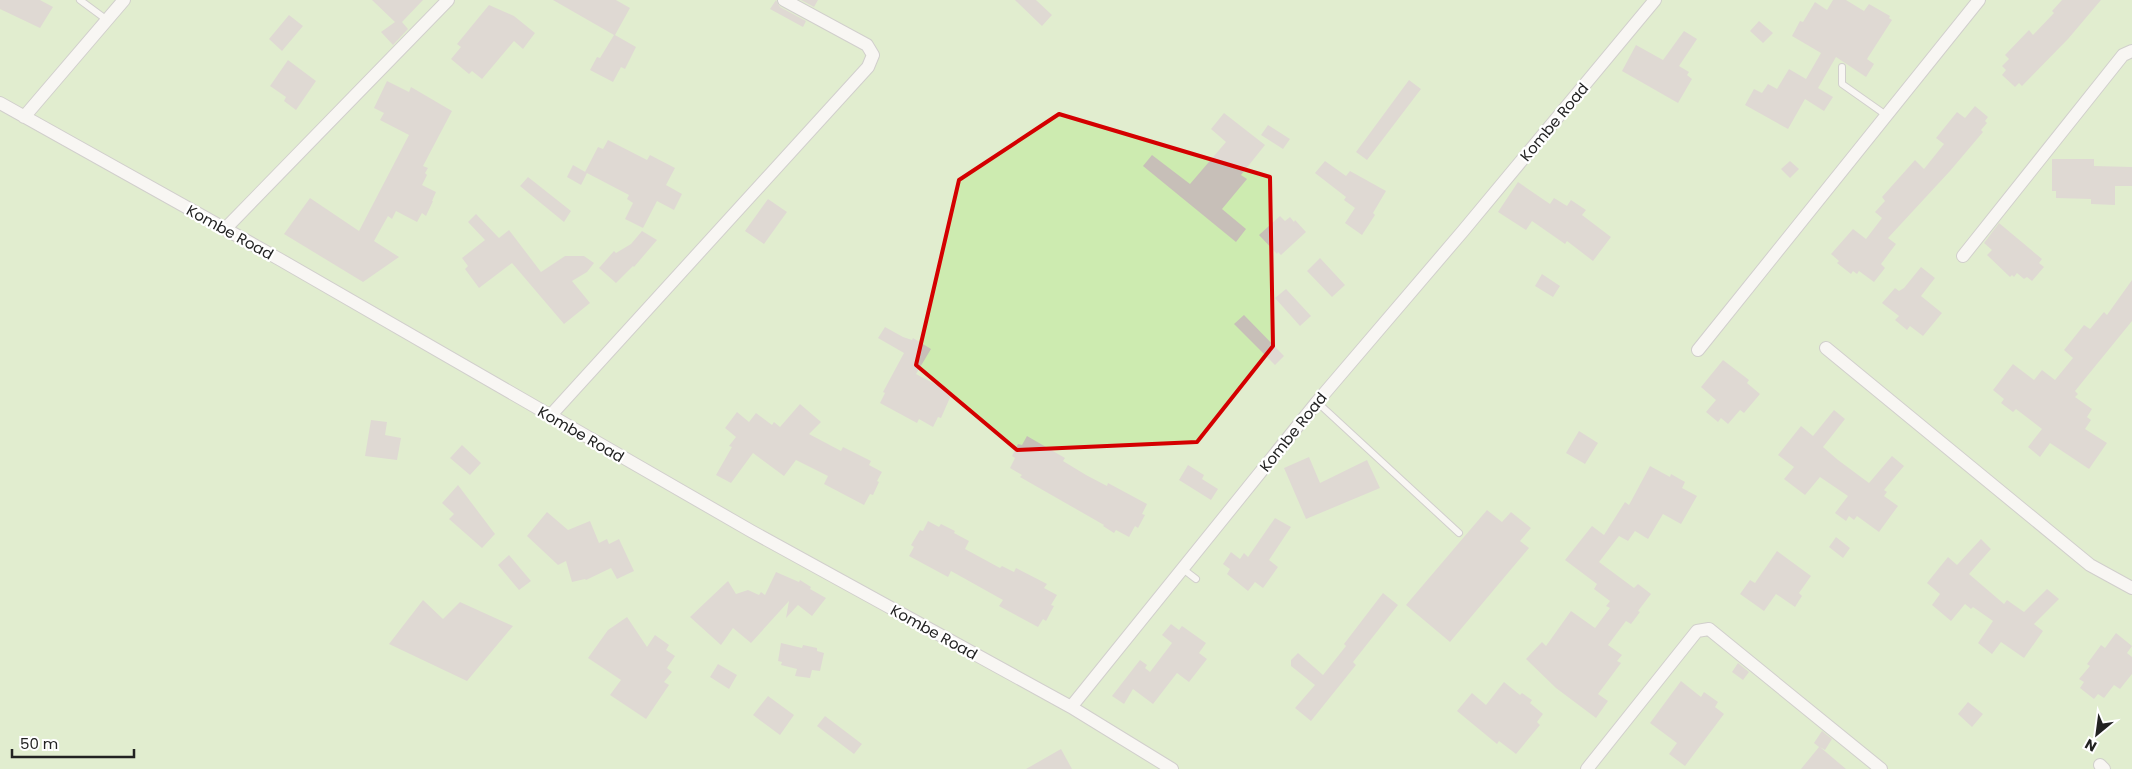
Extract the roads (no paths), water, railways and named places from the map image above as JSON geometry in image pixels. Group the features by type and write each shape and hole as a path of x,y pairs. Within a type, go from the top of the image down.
{"street":[{"path":"24,117 124,0"},
{"path":"224,229 448,0"},
{"path":"550,416 868,67 873,55 867,45 784,0"},
{"name":"Kombe Road","path":"0,103 752,531 1072,707 1317,402 1463,231 1655,0"},
{"path":"1698,350 1979,0"},
{"path":"1963,256 2123,55 2132,51"},
{"path":"1826,348 2090,564 2132,588"},
{"path":"1587,769 1697,631 1709,629 1881,769"},
{"path":"1072,707 1172,769"}],"lane":[{"path":"80,0 107,20"},
{"path":"1842,67 1842,84 1886,115"},
{"path":"1317,402 1459,533"},
{"path":"1183,569 1196,579"}]}
